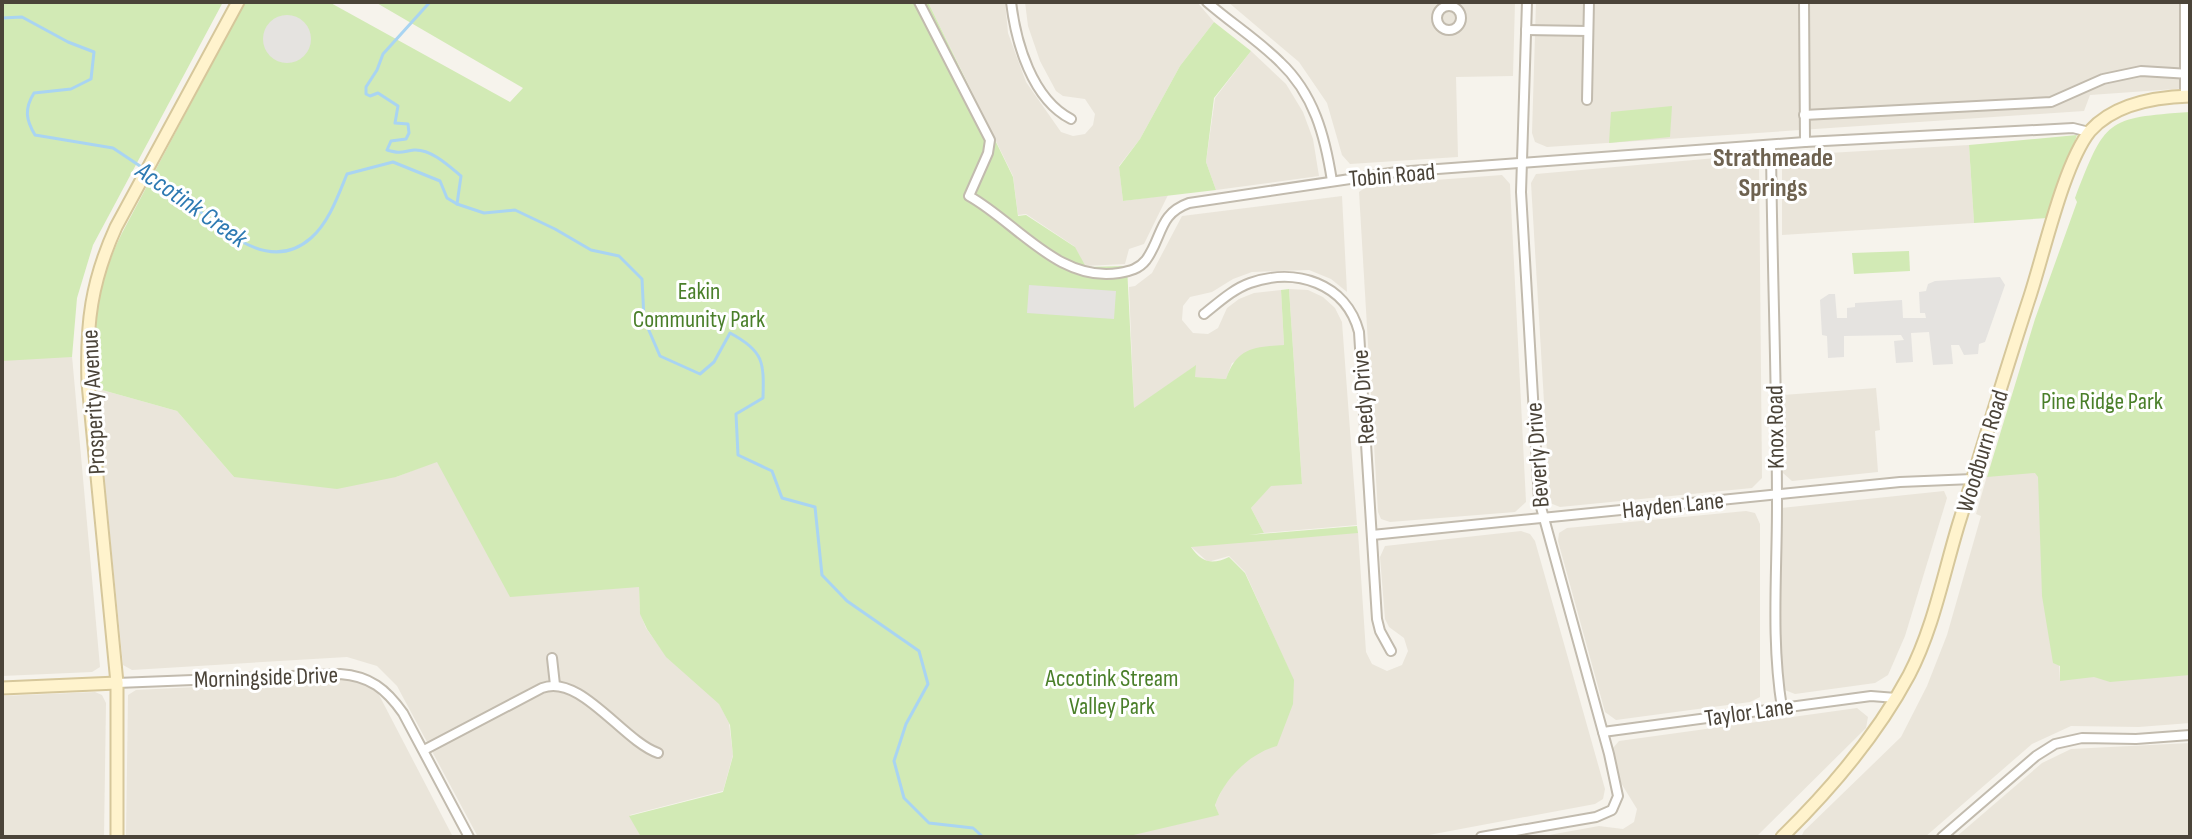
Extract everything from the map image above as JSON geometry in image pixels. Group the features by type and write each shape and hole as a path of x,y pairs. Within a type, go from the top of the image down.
{"street":[{"name":"Prosperity Avenue","path":"117,837 117,683 91,427 87,346 91,296 116,227 238,2"},
{"name":"Tobin Road","path":"919,2 990,140 988,153 969,196 1070,268 1085,272 1115,274 1139,267 1151,251 1169,214 1178,207 1332,181 1397,172 1805,142 2073,128 2089,132"},
{"path":"1011,2 1018,35 1033,77 1053,108 1071,119"},
{"path":"1207,2 1281,62 1304,92 1321,127 1332,181"},
{"name":"Beverly Drive","path":"1481,837 1617,811 1618,796 1603,732 1542,518 1538,485 1521,163 1527,2"},
{"path":"1587,100 1589,2"},
{"path":"1804,2 1805,142"},
{"name":"Woodburn Road","path":"1782,837 1849,762 1896,698 1920,650 2068,176 2089,132 2124,108 2151,100 2188,96 2185,2"},
{"path":"1526,30 1588,31"},
{"path":"1804,115 2051,102 2103,79 2141,71 2188,75"},
{"name":"Knox Road","path":"1771,146 1776,495 1774,609 1782,708"},
{"name":"Reedy Drive","path":"1204,314 1240,287 1290,278 1328,287 1351,309 1359,332 1377,619 1384,641 1391,651"},
{"name":"Hayden Lane","path":"1372,535 1900,482 1973,479"},
{"path":"552,658 555,685"},
{"name":"Morningside Drive","path":"117,683 294,674 340,674 373,681 391,696 424,750 469,837"},
{"path":"2,688 117,683"},
{"path":"424,750 542,688 555,685 577,694 642,745 658,753"},
{"name":"Taylor Lane","path":"1603,732 1871,696 1896,698"},
{"path":"1942,837 2036,756 2055,744 2082,738 2136,739 2190,735"}],"shaded area":[{"path":"928,2 1005,2 1008,33 1026,82 1061,132 1073,136 1085,134 1093,125 1095,114 1085,99 1063,96 1056,91 1040,61 1028,26 1025,2 1197,2 1214,22 1180,66 1140,139 1119,166 1123,201 1168,195 1144,244 1129,249 1125,264 1085,266 1074,246 1026,214 1018,215 1013,176"},
{"path":"1228,2 1515,2 1513,76 1456,77 1458,157 1350,164 1342,155 1327,103 1299,62"},
{"path":"1536,2 2190,2 2190,88 2090,95 2084,111 1547,147 1535,142 1532,133"},
{"path":"287,15 296,16 304,22 310,30 310,48 304,56 296,62 287,63 278,62 270,56 264,48 263,39 264,30 270,22 278,16"},
{"path":"1251,51 1286,84 1303,112 1313,139 1319,176 1216,190 1206,162 1215,98"},
{"path":"1969,145 1974,223 1782,235 1782,166 1786,158 1793,155"},
{"path":"1750,155 1759,160 1762,478 1752,488 1560,507 1550,503 1531,183 1536,174"},
{"path":"1502,175 1510,184 1526,502 1515,512 1390,522 1381,519 1378,512 1359,192 1369,185"},
{"path":"1342,196 1347,292 1331,279 1309,270 1252,272 1212,292 1190,297 1183,306 1182,320 1193,333 1208,334 1218,328 1227,308 1239,299 1254,293 1281,290 1284,345 1232,363 1226,379 1195,377 1195,366 1134,409 1129,287 1152,273 1182,216"},
{"path":"2000,277 2005,285 1985,342 1979,344 1978,354 1964,355 1959,345 1951,345 1953,364 1933,365 1929,332 1911,333 1913,362 1896,363 1894,341 1904,340 1901,335 1844,336 1844,357 1828,358 1827,336 1822,335 1820,300 1829,294 1835,294 1837,318 1847,318 1847,308 1855,307 1855,303 1902,300 1903,318 1926,318 1925,313 1920,313 1919,292 1926,291 1928,284"},
{"path":"1029,285 1116,291 1114,319 1027,313"},
{"path":"1289,289 1308,290 1323,297 1335,308 1342,322 1357,525 1264,533 1251,508 1271,485 1302,483"},
{"path":"72,356 100,667 92,672 2,676 2,359"},
{"path":"95,388 177,411 234,477 396,477 437,461 639,586 640,613 646,628 666,656 719,703 729,723 733,755 723,791 630,815 641,837 478,837 397,686 377,666 347,657 132,670 123,665"},
{"path":"1876,388 1880,430 1875,431 1878,472 1792,481 1783,473 1783,395"},
{"path":"2049,470 2060,680 2190,663 2190,723 2139,727 2071,726 2032,744 1925,837 1801,837 1901,737 1927,686 1947,635 1981,516 1976,514 1987,476"},
{"path":"1944,491 1947,498 1905,636 1888,675 1875,683 1795,694 1785,690 1781,682 1781,508"},
{"path":"1746,511 1755,513 1760,524 1760,697 1750,702 1616,720 1605,712 1558,541 1559,533 1567,528"},
{"path":"1521,531 1530,534 1535,541 1605,789 1603,799 1595,804 1418,837 1119,837 1218,814 1215,804 1228,778 1293,703 1293,679 1245,572 1229,556 1208,562 1190,546 1358,532 1366,652 1372,664 1387,671 1402,665 1408,651 1404,638 1389,627 1385,619 1380,557 1385,546"},
{"path":"352,679 368,683 378,693 453,837 126,837 128,695 136,690"},
{"path":"95,692 102,695 106,703 104,837 2,837 2,696"},
{"path":"1857,708 1868,717 1866,728 1756,837 1538,837 1599,826 1623,829 1634,822 1637,809 1621,783 1613,748 1619,741"},
{"path":"2190,743 2190,837 1956,837 2042,763 2071,749"}],"green space":[{"path":"2,2 223,2 93,245 77,298 72,357 2,361"},
{"path":"245,2 329,2 510,102 523,88 375,2 928,2 1013,177 1018,216 1026,215 1075,247 1086,267 1127,266 1134,408 1196,365 1195,377 1226,379 1241,355 1255,348 1284,345 1281,290 1289,289 1302,484 1271,486 1251,508 1264,533 1249,535 1357,526 1358,533 1191,547 1208,561 1229,557 1245,573 1294,680 1293,704 1277,746 1239,768 1219,795 1215,805 1219,815 1125,837 641,837 629,816 723,792 733,756 730,725 719,704 666,657 647,629 640,614 639,587 510,597 437,462 396,477 337,489 234,477 177,411 95,388 94,327 113,252"},
{"path":"1214,22 1251,51 1214,98 1206,162 1216,190 1123,201 1119,167 1140,139 1180,66"},
{"path":"1672,106 1670,137 1609,143 1611,112"},
{"name":"Pine Ridge Park","path":"2190,112 2190,675 2110,682 2094,677 2060,681 2060,666 2053,663 2042,596 2038,477 2035,473 1987,477 2035,319 2077,202 2075,198 2094,152 2112,128 2124,121"},
{"path":"2077,135 2048,218 1974,223 1969,145"},
{"path":"1909,251 1910,271 1854,274 1852,253"}],"waterway":[{"path":"430,2 383,54 366,87 366,94 378,93 398,106 395,123 408,124 406,139 391,141 387,150 427,152 461,176 457,204"},
{"name":"Accotink Creek","path":"2,18 22,17 94,52 91,79 71,89 34,93 27,114 35,135 113,148 143,168"},
{"name":"Accotink Creek","path":"149,173 234,237 264,251 280,252 296,248 317,232 347,174 393,162 440,181 447,198 457,204 484,213 515,210 591,250 619,256 642,279 644,319 660,356 700,374 714,362 730,333 750,346 762,366 763,398 736,414 738,455 772,471 782,498 815,507 822,575 847,601 919,651 928,684 906,724 894,761 904,798 929,823 973,828 983,837"}],"district":[{"name":"Strathmeade Springs","path":"1773,172"}],"park label":[{"name":"Eakin Community Park","path":"699,305"},
{"name":"Accotink Stream Valley Park","path":"1112,692"}]}
